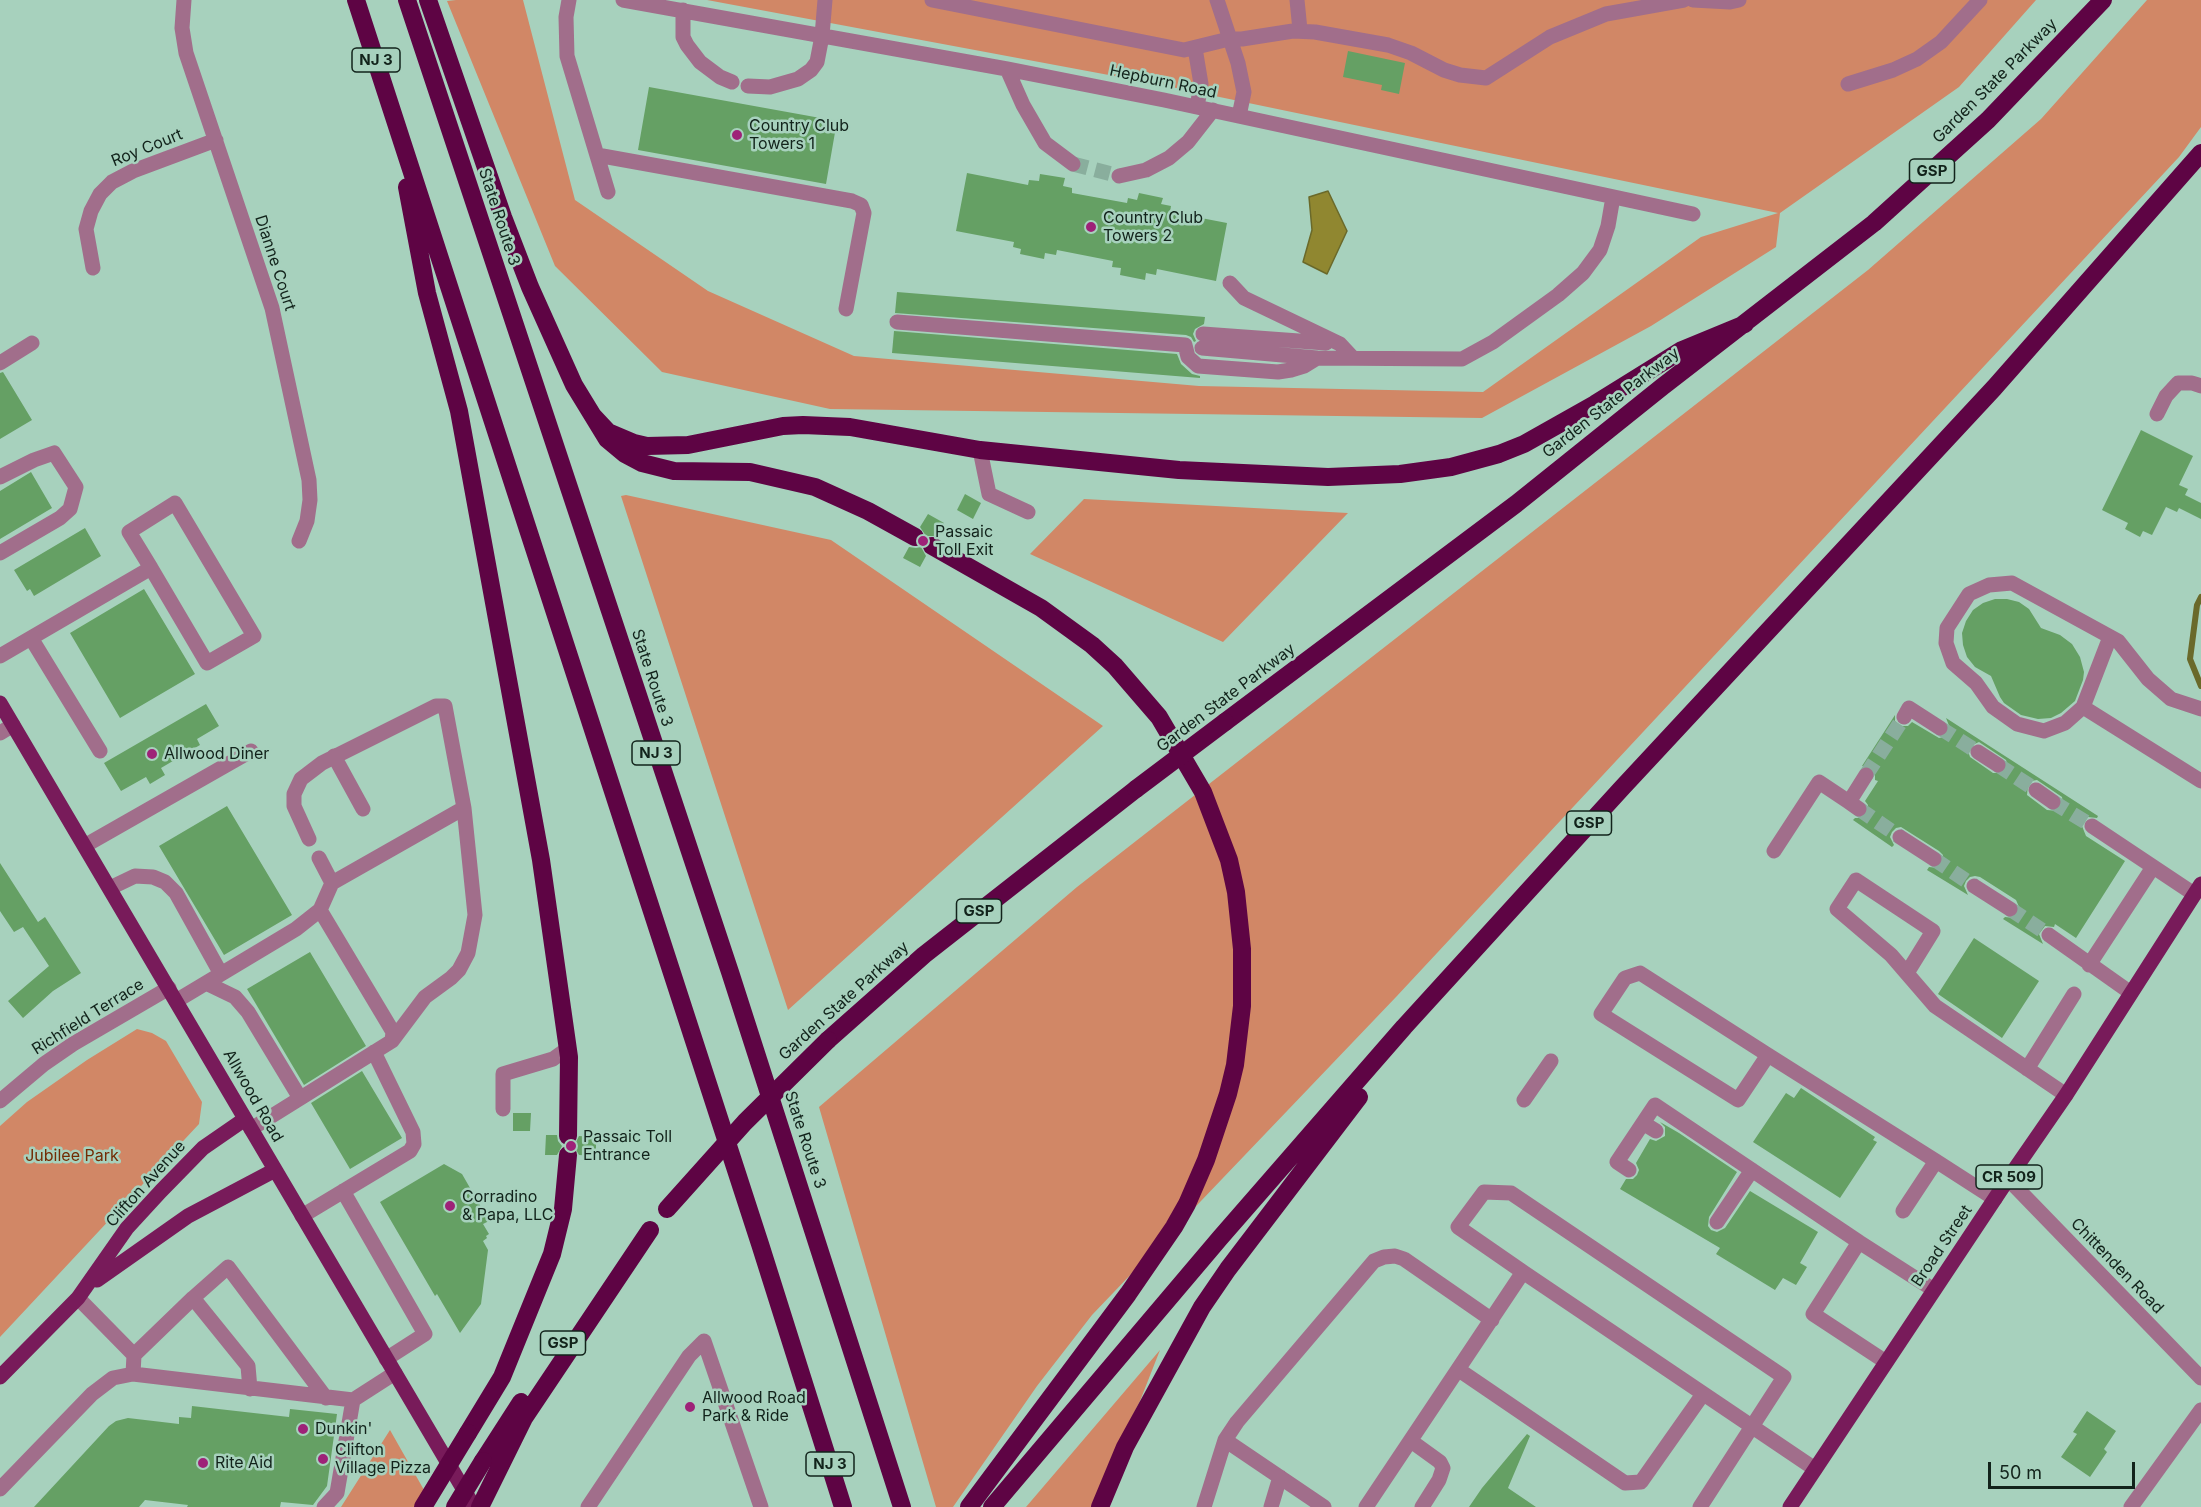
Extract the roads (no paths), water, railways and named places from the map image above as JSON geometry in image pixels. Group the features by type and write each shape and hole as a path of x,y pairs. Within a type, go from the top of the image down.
{"highway":[{"name":"NJ 3","path":"356,0 757,1233 843,1507"},
{"name":"State Route 3","path":"407,0 733,983 902,1507"},
{"path":"428,0 526,277 574,385 614,446 642,463 674,471 750,472 792,480 837,497 915,537"},
{"name":"Garden State Parkway","path":"455,1507 563,1342 650,1230 745,1122 828,1040 933,948 1136,789 1516,504 1662,387 1874,223 1988,120 2103,0"},
{"path":"393,112 427,293 459,411 485,541 541,860 567,1049 568,1136"},
{"name":"GSP","path":"992,1507 1220,1238 1444,984 1621,789 1994,388 2201,153"},
{"path":"593,416 608,432 647,446 688,445 783,426 803,425 850,427 981,450 1179,470 1328,477 1400,474 1451,467 1490,457 1524,444 1595,404 1682,350 1745,324"},
{"path":"932,546 1041,608 1092,645 1115,666 1159,717 1203,792 1228,860 1236,892 1242,949 1242,1006 1235,1065 1206,1160 1187,1204 1128,1294 969,1507"},
{"path":"1100,1507 1125,1447 1202,1307 1228,1269 1444,984"},
{"path":"423,1507 502,1377 552,1254 563,1209 568,1155"},
{"path":"480,1507 524,1418 650,1230"}],"main road":[{"name":"Allwood Road","path":"0,703 7,729 86,845 474,1507"},
{"name":"Broad Street","path":"1790,1507 2066,1095 2198,889"},
{"name":"Clifton Avenue","path":"0,1377 82,1292 127,1228 203,1148 248,1124"},
{"name":"Clifton Avenue","path":"82,1292 188,1216 275,1170"}],"street":[{"name":"Dianne Court","path":"184,0 182,28 186,53 272,308 309,480 310,500 307,521 299,541"},
{"path":"569,0 566,17 567,56 608,192"},
{"name":"Hepburn Road","path":"623,0 1007,69 1213,110 1693,214"},
{"path":"748,86 770,87 798,79 811,70 817,62 825,0"},
{"path":"932,0 1184,50 1229,39 1300,30 1388,45 1411,53 1444,70 1460,75 1486,78 1551,37 1606,14 1684,0"},
{"path":"1217,0 1245,92 1239,116"},
{"path":"1297,0 1300,30"},
{"path":"1693,0 1730,2 1739,0"},
{"path":"1848,84 1893,69 1917,58 1941,42 1980,0"},
{"path":"683,10 683,38 687,45 700,62 720,77 732,82"},
{"path":"1195,48 1201,84 1197,107"},
{"path":"1007,69 1023,105 1045,143 1073,164"},
{"path":"1119,176 1146,170 1169,158 1188,142 1213,110"},
{"name":"Roy Court","path":"93,268 86,229 91,211 100,194 112,182 133,171 216,140"},
{"path":"597,155 852,201 861,205 864,213 846,309"},
{"path":"1340,345 1203,341 1317,358 1462,359 1477,352 1558,295 1583,273 1600,250 1608,226 1613,197"},
{"path":"1230,283 1244,298 1340,345 1353,358"},
{"path":"897,322 1185,345 1188,357 1198,366 1278,372 1304,366 1317,358"},
{"path":"0,363 32,343"},
{"path":"2157,414 2166,396 2178,383 2192,382 2201,387"},
{"path":"981,450 989,494 1028,512"},
{"path":"0,477 54,453 76,486 70,509 60,518 0,553"},
{"path":"175,503 254,636 207,663 151,568 129,532 175,503"},
{"path":"0,656 151,568"},
{"path":"2110,637 2083,707 2066,723 2044,731 2017,724 1993,707 1976,683 1953,663 1946,643 1947,627 1969,594 1989,585 2012,583 2118,641 2148,679 2171,699 2195,707"},
{"path":"32,638 100,751"},
{"path":"248,1124 300,1098 392,1041 425,997 459,970 468,952 475,915 474,893 464,808 445,706 436,705 328,760 301,779 294,794 294,806 309,839"},
{"path":"2083,707 2201,782"},
{"path":"1904,717 1909,708 1940,728"},
{"path":"86,845 250,751"},
{"path":"1978,752 1998,765"},
{"path":"328,760 363,809"},
{"path":"1774,851 1819,782 1854,806 1866,775"},
{"path":"2036,790 2053,802"},
{"path":"392,1041 393,1032 320,910 332,883 464,808"},
{"path":"2092,826 2153,867 2198,889"},
{"path":"1900,837 1934,859"},
{"path":"320,858 332,883"},
{"path":"2089,965 2153,867"},
{"path":"110,888 135,876 153,877 165,882 176,892 221,974"},
{"path":"1907,973 1933,931 1856,880 1838,909 1891,955 1935,1006 2066,1095"},
{"path":"1974,886 2010,909"},
{"name":"Richfield Terrace","path":"0,1101 74,1044 172,994 206,983 296,929 320,910"},
{"path":"2049,935 2132,993"},
{"path":"1768,1055 1738,1100 1601,1014 1625,978 1640,973 1995,1199"},
{"path":"206,983 234,997 248,1012 300,1098"},
{"path":"2027,1068 2074,994"},
{"path":"503,1109 503,1074 553,1059 567,1049"},
{"path":"302,1216 410,1151 415,1138 374,1052"},
{"path":"1524,1100 1551,1061"},
{"path":"1623,1166 1649,1127 1655,1105 1934,1290"},
{"path":"1903,1211 1936,1161"},
{"path":"1717,1222 1752,1170"},
{"name":"Chittenden Road","path":"2008,1179 2201,1378"},
{"path":"349,1187 425,1334 386,1359"},
{"path":"1700,1507 1752,1427 1784,1377 1511,1193 1484,1192 1458,1227 1523,1272 1703,1394 1752,1427 1815,1469"},
{"path":"1859,1242 1813,1314 1886,1362"},
{"path":"1204,1507 1225,1440 1237,1422 1374,1261 1395,1256 1404,1260 1492,1320"},
{"path":"134,1355 228,1267 326,1398"},
{"path":"1366,1507 1523,1272"},
{"path":"82,1292 134,1355 133,1374"},
{"path":"193,1298 248,1366 250,1389"},
{"path":"588,1507 689,1356 704,1341 761,1507"},
{"path":"1459,1370 1625,1483 1641,1482 1703,1394"},
{"path":"0,1489 92,1394 114,1378 133,1374 353,1400 395,1373"},
{"path":"324,1507 337,1493 353,1400"},
{"path":"2131,1507 2201,1410"},
{"path":"1225,1440 1324,1507"},
{"path":"1411,1440 1440,1462 1443,1468 1439,1480 1422,1507"},
{"path":"1271,1507 1280,1477"}],"waterway":[{"path":"2201,597 2197,605 2190,659 2201,686"}],"tunnel":[{"path":"1073,164 1119,176"},
{"path":"1866,775 1904,717"},
{"path":"1940,728 1978,752"},
{"path":"1998,765 2036,790"},
{"path":"2053,802 2092,826"},
{"path":"1859,809 1900,837"},
{"path":"1934,859 1974,886"},
{"path":"2010,909 2049,935"}],"place":[{"name":"Country Club Towers 1","path":"737,135"},
{"name":"Country Club Towers 2","path":"1091,227"},
{"name":"Passaic Toll Exit","path":"923,541"},
{"name":"Allwood Diner","path":"152,754"},
{"name":"Passaic Toll Entrance","path":"571,1146"},
{"name":"Corradino & Papa, LLC","path":"450,1206"},
{"name":"Allwood Road Park & Ride","path":"690,1407"},
{"name":"Dunkin'","path":"303,1429"},
{"name":"Clifton Village Pizza","path":"323,1459"},
{"name":"Rite Aid","path":"203,1463"}],"park label":[{"name":"Jubilee Park","path":"72,1156"}]}
